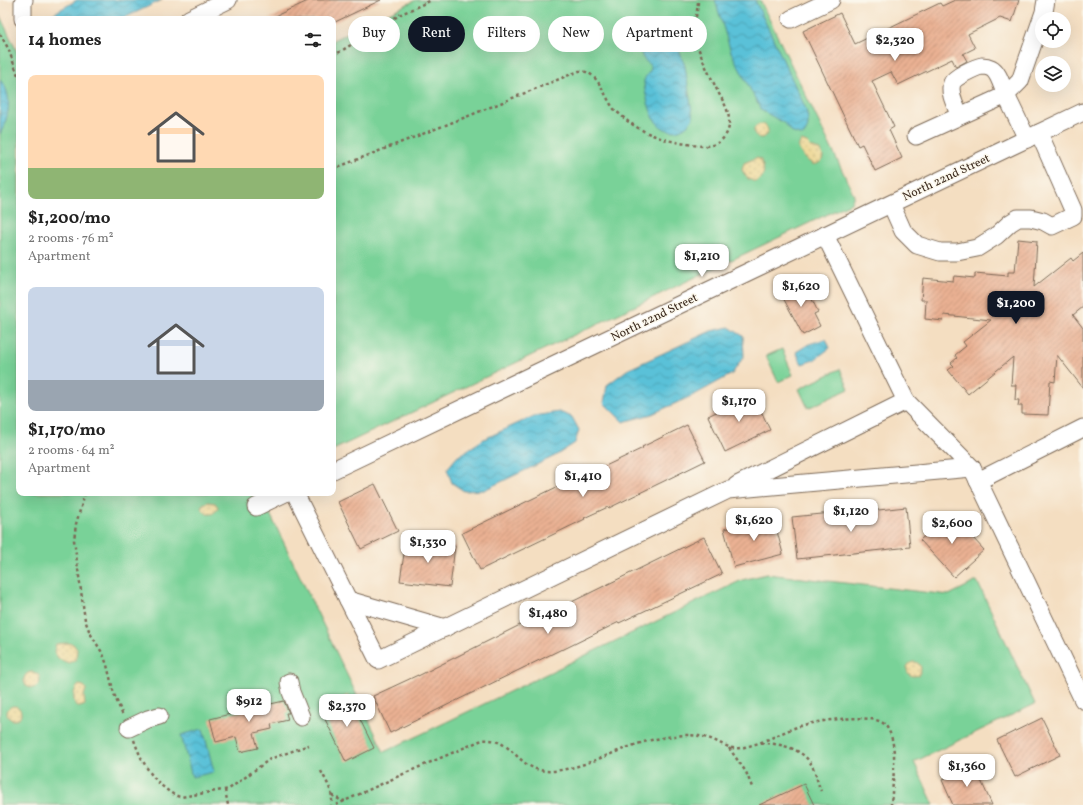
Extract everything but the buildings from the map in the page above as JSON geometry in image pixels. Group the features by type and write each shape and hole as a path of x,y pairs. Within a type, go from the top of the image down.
{"street":[{"path":"23,16 24,0"},
{"path":"195,16 228,0"},
{"path":"791,19 831,0"},
{"path":"916,136 1006,95 1020,81 1044,12 1046,0"},
{"path":"891,204 903,231 917,245 940,252 957,252 977,248 996,236 1018,218 1031,218 1052,226 1073,216 1074,210 1033,136 1006,95 996,74 991,68 982,66 957,77 952,82 951,91 960,116"},
{"name":"North 22nd Street","path":"336,469 1083,112"},
{"path":"825,235 906,401 975,474 1083,700"},
{"path":"296,496 378,660 728,490 906,401"},
{"path":"728,490 975,474 1083,428"},
{"path":"256,507 279,496"},
{"path":"348,600 445,628"},
{"path":"290,682 291,692 301,717"},
{"path":"129,728 148,719 159,716"}],"path":[{"path":"336,54 401,14 432,0"},
{"path":"336,168 579,71 586,71 592,75 614,109 630,122 646,132 683,144 706,146 717,143 722,140 727,133 729,121 726,108 704,60 695,36 694,28 698,0"},
{"path":"0,34 8,48 16,70"},
{"path":"84,496 76,524 74,540 85,620 90,633 103,654 114,694 142,759 150,773 161,785 176,796 183,797 225,790 231,788 270,759 309,745"},
{"path":"729,748 740,748 759,743 797,726 818,722 858,718 878,721 886,726 893,744 894,761 891,805"},
{"path":"336,805 482,740 491,739 505,745 527,765 544,772 574,767 644,742 670,736 704,736 720,742 729,748 746,772 752,787"},
{"path":"759,743 783,746 802,755 810,763 822,790"},
{"path":"321,771 332,795 330,805"},
{"path":"225,790 228,805"},
{"path":"332,795 340,800 346,801"}],"green space":[{"path":"416,0 760,0 854,195 851,203 336,449 336,39 348,33 348,52 400,52 400,16 383,16"},
{"path":"0,16 16,50 16,496 261,496 384,752 742,580 767,574 949,595 977,581 1035,704 914,762 934,805 0,805"},
{"path":"782,349 793,375 778,382 766,356"},
{"path":"840,369 849,389 808,408 799,389"}],"sand":[{"path":"761,124 766,126 768,131 766,136 761,138 756,136 754,131 756,126"},
{"path":"801,141 821,151 823,158 821,161 812,164 801,154 799,144"},
{"path":"756,158 760,159 762,162 764,172 763,176 755,182 747,178 742,170 744,163"},
{"path":"208,502 215,503 218,507 212,514 207,514 201,508 203,504"},
{"path":"56,644 73,644 77,649 76,659 69,663 59,659 54,652"},
{"path":"911,662 917,662 921,666 921,672 917,676 911,676 907,672 907,666"},
{"path":"32,672 39,677 40,680 35,687 32,688 25,683 24,680 29,673"},
{"path":"79,685 84,686 86,689 84,696 85,705 80,707 75,704 74,696"},
{"path":"11,706 17,706 21,710 21,716 17,720 11,720 7,716 7,710"}],"water":[{"path":"77,0 162,0 128,16 50,16"},
{"path":"715,0 755,0 805,107 808,118 808,126 806,133 803,136 793,133 784,123 761,110 731,52"},
{"path":"641,52 680,52 685,66 693,118 686,127 676,131 667,130 655,120 648,104 644,86 644,80 651,69 642,56"},
{"path":"0,80 7,92 9,106 6,121 0,134"},
{"path":"729,327 743,336 744,356 732,374 696,394 652,414 623,422 604,403 607,385 627,370 711,331"},
{"path":"826,339 830,348 814,360 802,364 796,352 809,344"},
{"path":"559,412 572,417 579,430 575,443 555,456 484,490 464,491 452,483 447,469 457,457 484,439 534,416"},
{"path":"203,729 214,772 192,777 181,735"}]}
